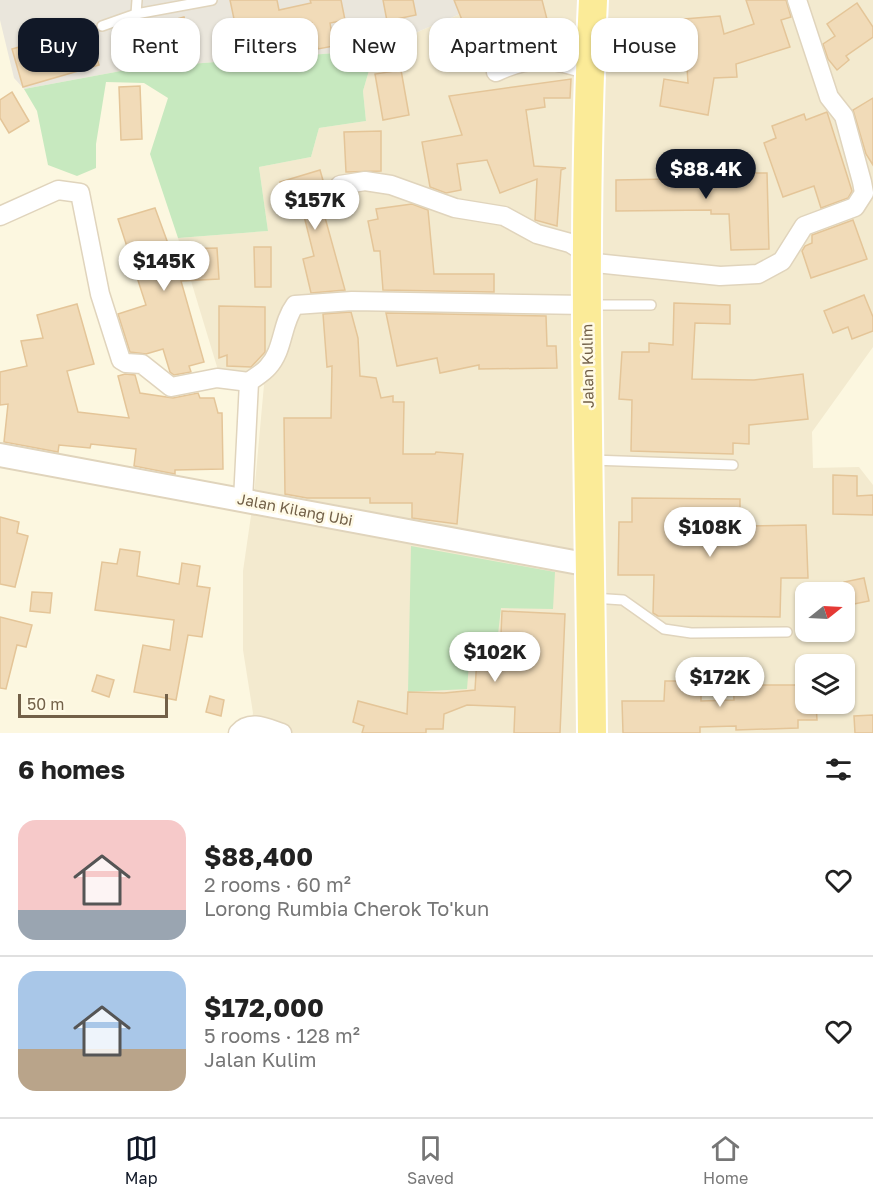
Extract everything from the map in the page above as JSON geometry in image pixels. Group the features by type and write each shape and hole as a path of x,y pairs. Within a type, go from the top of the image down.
{"main road":[{"name":"Jalan Kulim","path":"592,733 586,257 593,0"}],"street":[{"path":"340,185 365,181 391,184 455,208 504,216 537,234 570,243 586,257 720,276 758,274 782,261 804,226 855,207 864,193 844,116 829,97 797,0"},
{"path":"579,67 590,71"},
{"path":"0,216 58,190 80,193 100,294 121,360 126,363 142,364 171,387 217,378 249,382 269,367 277,353 285,318 295,305 352,300 587,305"},
{"path":"243,500 249,382"},
{"name":"Jalan Kilang Ubi","path":"0,455 590,565"},
{"path":"238,733 245,726 253,724 282,733"}],"lane":[{"path":"136,0 136,14"},
{"path":"102,26 136,14 212,0"},
{"path":"587,305 651,305"},
{"path":"590,460 733,465"},
{"path":"591,597 623,600 664,630 691,633 787,632"}],"shaded area":[{"path":"0,0 493,0 451,18 429,18 429,27 417,32 417,18 330,18 330,53 318,54 318,18 212,18 212,62 200,63 200,18 111,18 111,72 115,72 24,89 14,78 0,20"},
{"path":"493,0 873,0 873,347 812,432 813,468 859,467 873,485 873,733 249,733 253,713 243,650 243,571 254,495 264,385 218,370 178,238 268,231 259,167 311,157 319,128 366,121 363,91 369,72 417,72 417,32 429,27 429,72 579,72 579,18 451,18"}],"green space":[{"path":"330,53 330,72 369,72 363,91 366,121 319,128 311,157 259,167 268,231 178,238 150,154 168,98 144,83 106,82 96,144 96,168 77,176 48,165 37,111 24,89 115,72 200,72 200,63 212,62 212,72 318,72 318,54"},
{"path":"411,546 555,572 553,609 501,608 496,652 470,651 467,689 408,692"}],"building":[{"path":"230,0 277,0 279,10 311,3 310,0 341,0 345,18 330,18 330,47 318,49 318,18 234,18"},
{"path":"383,0 413,0 416,15 386,18"},
{"path":"454,0 542,0 547,18 461,18"},
{"path":"746,0 786,0 791,17 781,20 790,47 736,64 737,77 714,78 708,115 660,106 664,79 688,83 687,72 698,72 698,18 696,18 720,16 724,34 754,24"},
{"path":"857,3 873,27 873,37 846,56 849,60 837,70 828,59 823,44 835,36 827,24"},
{"path":"18,47 18,70 12,49"},
{"path":"19,72 75,72 23,87"},
{"path":"401,72 409,115 383,120 375,74"},
{"path":"571,79 570,98 544,98 545,107 526,110 534,166 566,168 561,170 557,226 535,220 537,179 500,193 487,160 457,164 461,190 446,193 430,187 422,142 462,135 449,96"},
{"path":"140,86 142,139 121,140 119,87"},
{"path":"12,92 29,121 9,133 0,118 0,100"},
{"path":"873,98 873,165 866,154 853,110"},
{"path":"827,112 852,191 848,198 821,208 814,186 783,197 764,143 776,138 772,126 804,114 806,120"},
{"path":"381,131 381,171 346,172 344,132"},
{"path":"698,167 698,173 767,173 769,249 731,250 729,214 711,214 711,210 616,211 616,180 670,179 669,168"},
{"path":"320,170 329,201 321,203 345,290 311,293 303,259 314,256 302,208 289,212 280,182"},
{"path":"412,204 428,210 434,274 494,274 494,292 383,290 380,251 374,251 368,221 378,219 376,209"},
{"path":"155,208 170,249 217,248 219,279 181,281 204,362 189,366 191,372 174,375 170,372 163,349 146,354 130,352 118,314 146,305 118,219"},
{"path":"853,220 867,259 811,278 802,251 805,246 812,243 812,235"},
{"path":"254,247 271,247 271,287 255,287"},
{"path":"864,295 873,317 873,331 852,339 848,327 833,333 824,311"},
{"path":"674,303 730,305 730,324 695,323 692,379 754,380 803,374 808,419 749,425 749,444 733,443 733,454 631,451 632,400 619,399 622,352 649,352 649,343 673,345"},
{"path":"77,304 94,364 67,371 78,412 129,418 118,376 125,374 135,375 140,393 173,398 198,393 200,398 214,398 218,413 222,413 223,469 175,470 175,474 134,466 136,449 91,444 90,448 59,445 58,452 4,442 8,404 0,405 0,372 27,366 21,341 43,338 37,315"},
{"path":"219,306 265,307 265,352 251,367 227,366 227,355 219,358"},
{"path":"351,312 358,338 360,376 376,378 381,398 393,396 393,402 404,402 403,454 435,454 436,452 463,454 457,524 412,518 412,503 370,503 370,498 307,498 285,494 284,418 331,418 332,366 327,367 323,314"},
{"path":"386,313 546,316 547,346 556,346 557,368 479,369 479,365 440,373 437,358 397,366"},
{"path":"833,475 857,476 857,496 873,495 873,515 833,514"},
{"path":"632,498 740,499 740,526 806,525 808,578 781,578 780,617 658,616 653,613 654,575 618,575 619,522 632,522"},
{"path":"0,517 19,522 17,533 28,536 15,587 0,584"},
{"path":"120,549 140,552 137,576 179,584 182,563 200,566 197,586 210,588 202,637 188,635 176,700 134,692 143,645 170,650 174,620 95,610 102,562 117,564"},
{"path":"864,578 869,601 855,604 855,582 844,582"},
{"path":"32,592 52,593 50,613 30,611"},
{"path":"502,611 565,614 560,733 514,733 515,707 467,705 444,714 443,729 426,729 426,733 362,733 364,726 353,722 358,701 407,714 408,692 444,693 475,690 477,657 500,658"},
{"path":"0,617 32,625 26,647 17,645 6,689 0,688"},
{"path":"762,670 762,685 795,685 795,714 817,714 817,720 798,720 798,728 736,730 736,726 700,727 700,733 623,733 622,701 664,701 665,681 701,681 701,701 734,700 733,671"},
{"path":"97,675 114,680 109,697 92,691"},
{"path":"210,696 224,700 221,716 206,712"},
{"path":"873,715 873,733 855,733 854,716"}]}
